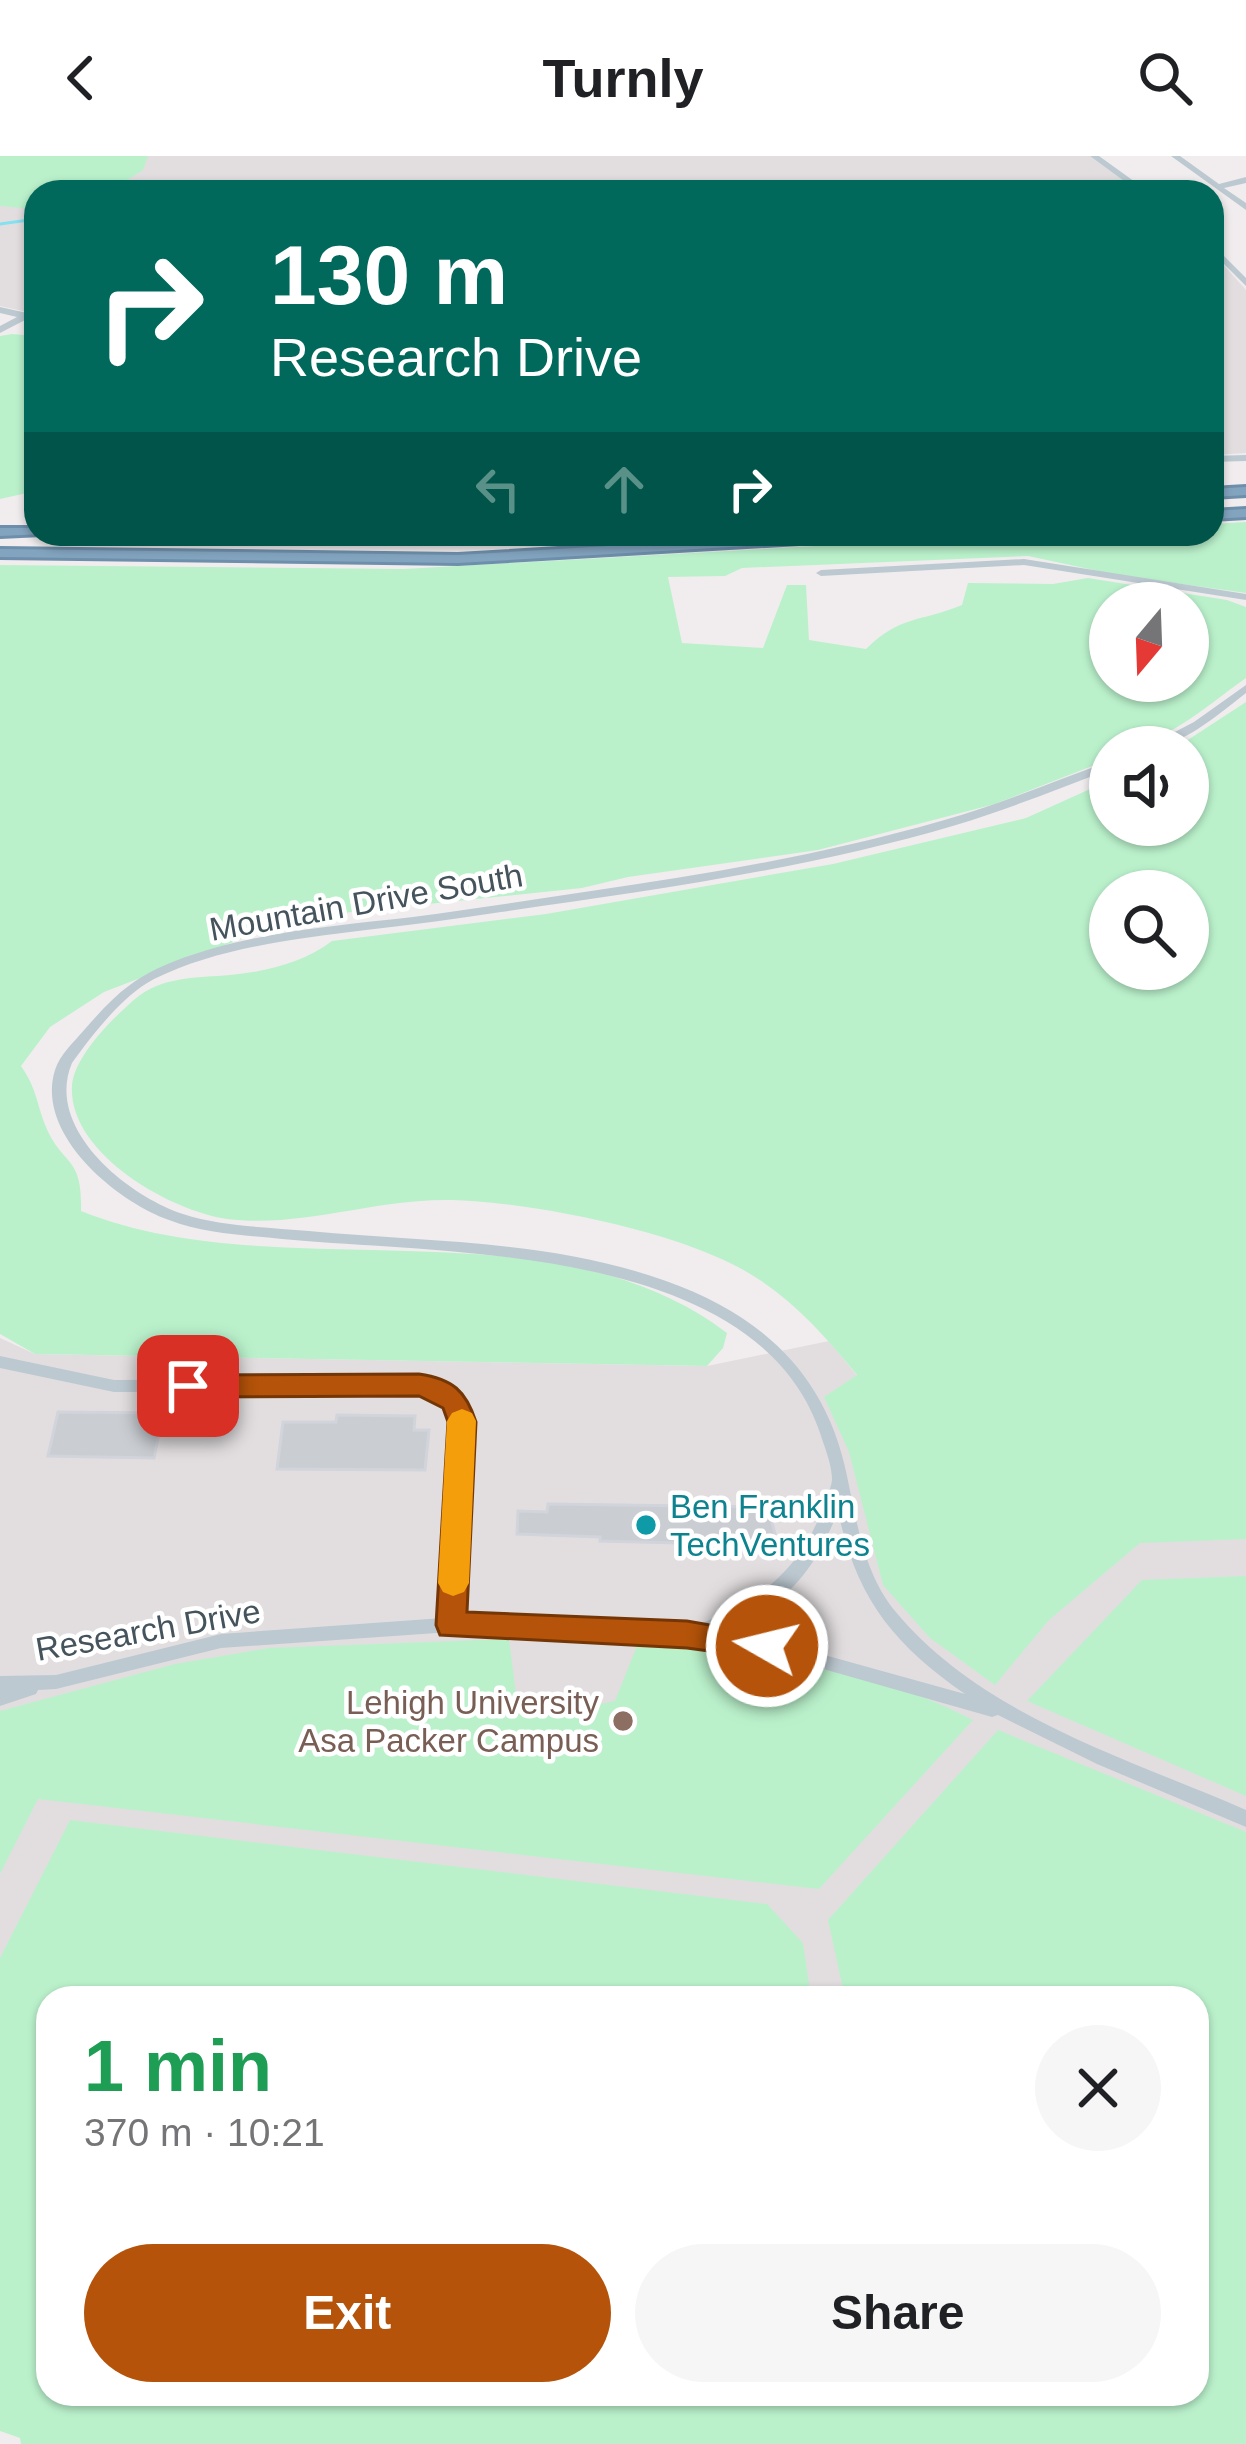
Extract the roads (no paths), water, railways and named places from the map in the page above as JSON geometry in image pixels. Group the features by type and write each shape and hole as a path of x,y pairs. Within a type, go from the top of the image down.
{"highway":[{"path":"0,553 458,559 680,546"}],"street":[{"path":"1094,156 1128,180"},
{"path":"1175,156 1211,180"},
{"path":"1224,260 1246,283"},
{"path":"821,573 1024,562 1246,597"},
{"path":"1194,726 1246,688"},
{"name":"Mountain Drive South","path":"1089,773 989,811 840,854 236,948 146,977 107,1011 61,1068 62,1118 91,1163 170,1216 391,1246 576,1261 641,1278 718,1309 758,1336 802,1380 829,1434 851,1540 889,1616 944,1668 1007,1713 1246,1820"},
{"path":"0,1362 114,1386 419,1385 446,1393 455,1401 462,1422 451,1625"},
{"path":"687,1634 759,1606 780,1591 814,1551 839,1485"},
{"path":"759,1606 767,1646"},
{"name":"Research Drive","path":"0,1684 56,1682 221,1641 451,1625 557,1626 687,1634 767,1646 1007,1713"},
{"path":"0,1698 56,1682"}],"waterway":[{"path":"0,224 24,221"}],"place":[{"name":"Ben Franklin TechVentures","path":"646,1525"},
{"name":"Lehigh University Asa Packer Campus","path":"623,1721"}]}
